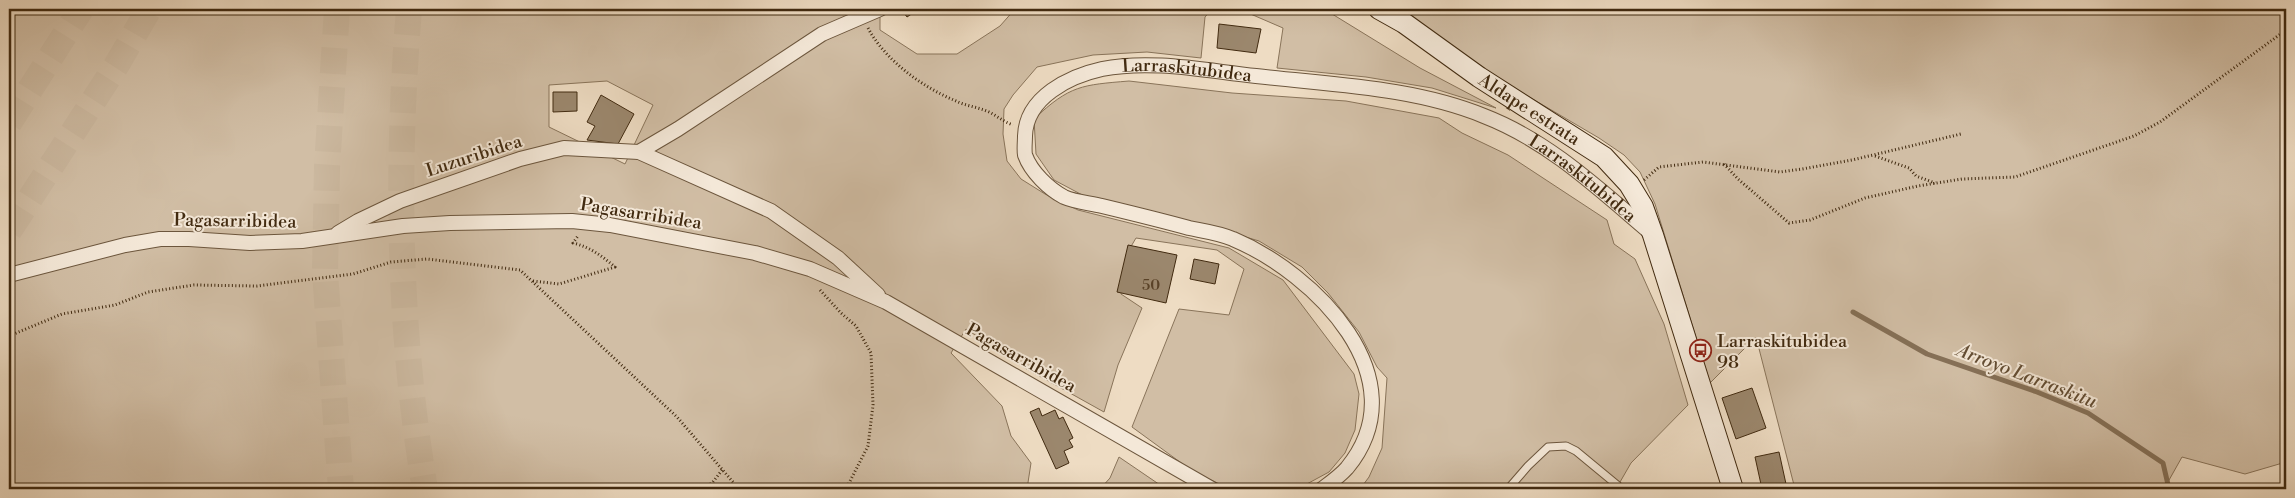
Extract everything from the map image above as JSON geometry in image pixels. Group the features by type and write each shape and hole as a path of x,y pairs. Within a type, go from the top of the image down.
{"street":[{"path":"639,152 678,129 822,34 880,9"},
{"name":"Aldape estrata","path":"1379,9 1404,23 1479,77 1604,157 1619,171 1633,190 1643,207 1653,235"},
{"name":"Larraskitubidea","path":"1322,489 1346,469 1362,445 1371,410 1369,377 1357,346 1334,314 1309,287 1272,258 1230,238 1065,197 1042,180 1025,154 1025,130 1037,103 1057,86 1100,69 1134,65 1215,72 1430,98 1486,116 1538,142 1653,235 1732,489"},
{"name":"Luzuribidea","path":"331,237 358,221 400,201 520,159 564,148 639,152 771,211 838,258 886,302"},
{"name":"Pagasarribidea","path":"9,274 125,245 160,239 250,243 331,237 403,226 450,223 589,222 755,253 810,269 886,302 1212,489"}],"lane":[{"path":"1508,489 1548,447 1566,446 1576,451 1622,489"}],"path":[{"path":"864,15 868,29 880,47 905,69 933,89 955,101 989,112 1025,130"},
{"path":"1724,164 1738,179 1789,223 1810,220 1865,198 1935,183 1962,179 2015,177 2134,136 2160,122 2286,30"},
{"path":"1633,190 1658,167 1703,162 1780,172 1874,156 1961,134"},
{"path":"1874,156 1909,168 1916,176 1935,183"},
{"path":"532,281 559,284 615,267 600,255 584,246 573,243 589,222"},
{"path":"9,336 62,314 115,305 148,292 194,285 257,286 303,281 352,274 391,262 427,259 520,270 677,417 740,489"},
{"path":"810,269 822,295 856,326 871,353 873,405 868,446 846,489"},
{"path":"701,489 712,483 723,468"}],"shaded area":[{"path":"9,9 880,9 880,30 917,54 957,54 1000,26 1015,9 1212,9 1205,17 1201,58 1147,52 1093,55 1037,67 1013,95 1004,109 1003,134 1007,161 1021,179 1045,194 1078,210 1229,248 1283,280 1354,374 1359,394 1355,430 1345,453 1329,472 1305,485 1294,489 1231,489 1195,473 1132,427 1179,309 1229,315 1244,269 1217,250 1136,238 1126,255 1121,294 1142,308 1118,365 1104,412 1025,368 966,329 951,353 1002,406 1011,436 1031,463 1027,489 9,489","holes":["607,81 653,105 625,164 549,127 549,85"]},
{"path":"1239,9 1324,9 1420,68 1496,108 1432,88 1366,77 1277,68 1283,28"},
{"path":"1399,9 2286,9 2286,462 2245,474 2182,457 2164,489 1795,489 1756,337 1710,383 1655,204 1640,172 1624,155 1599,138 1507,84"},
{"path":"1129,81 1232,93 1346,101 1439,118 1462,133 1508,155 1607,220 1614,244 1635,259 1664,324 1688,405 1631,463 1616,489 1360,489 1369,477 1382,448 1387,378 1377,367 1359,332 1328,293 1302,267 1259,241 1219,229 1088,198 1054,180 1036,154 1034,119 1057,99 1067,93 1088,86"},
{"path":"1119,457 1166,489 1100,489 1110,478"}],"building":[{"path":"901,9 919,9 907,17"},
{"path":"1219,24 1261,29 1256,53 1217,48"},
{"path":"553,92 577,92 577,111 553,112"},
{"path":"601,95 634,114 618,144 587,140 595,126 587,122"},
{"path":"1128,245 1177,255 1166,303 1117,292"},
{"path":"1194,259 1219,264 1215,284 1190,279"},
{"path":"1752,388 1766,428 1736,439 1722,398"},
{"path":"1039,408 1042,416 1055,410 1059,419 1063,417 1073,438 1069,440 1073,447 1064,451 1069,463 1056,469 1030,412"},
{"path":"1779,452 1786,484 1762,489 1755,457"}],"waterway":[{"name":"Arroyo Larraskitu","path":"1853,312 1927,354 2037,392 2088,413 2163,463 2169,489"}],"tunnel":[{"path":"9,123 81,9"},
{"path":"9,231 116,66 149,9"},
{"path":"337,9 327,167 325,273 341,489"},
{"path":"409,9 402,129 402,249 409,369 425,489"}],"place":[{"name":"Larraskitubidea 98","path":"1701,351"}]}
